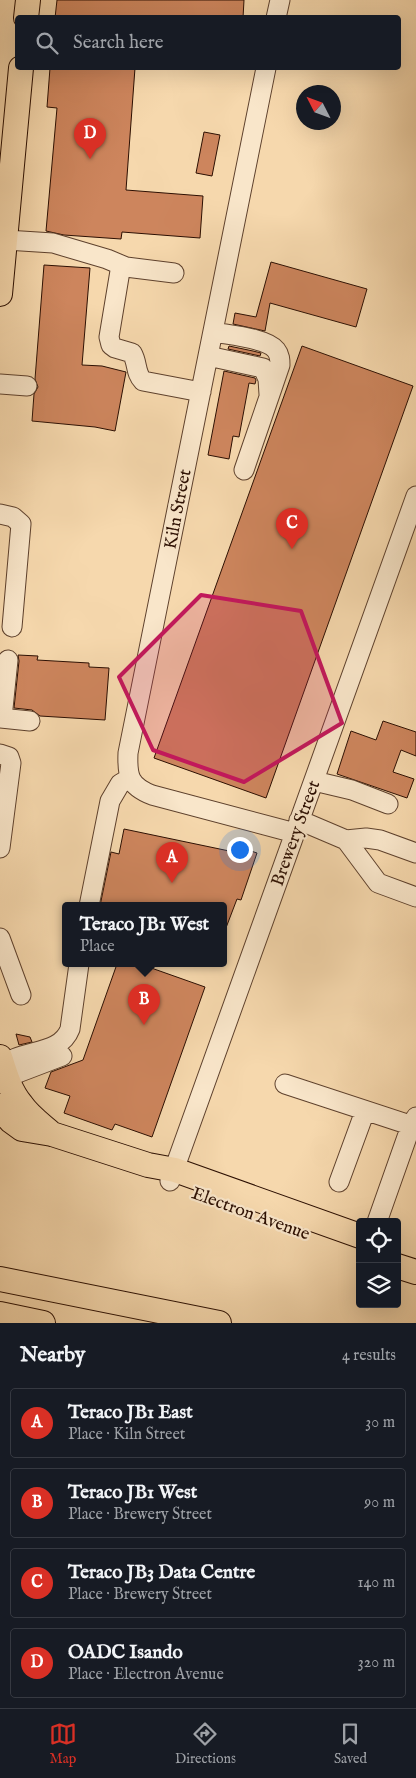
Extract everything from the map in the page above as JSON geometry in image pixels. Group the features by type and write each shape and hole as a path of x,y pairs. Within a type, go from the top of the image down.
{"main road":[{"path":"26,15 28,0"},
{"path":"0,294 21,70"},
{"path":"2,1067 20,1104 52,1134"},
{"name":"Electron Avenue","path":"0,1106 11,1121 22,1130 52,1134 148,1165 172,1176 356,1235"},
{"name":"Electron Avenue","path":"172,1176 187,1190 356,1252"},
{"path":"401,1250 416,1256"},
{"path":"401,1267 416,1272"},
{"path":"0,1278 219,1323"},
{"path":"0,1314 43,1323"}],"street":[{"path":"277,15 280,0"},
{"name":"Kiln Street","path":"130,778 128,772 128,753 266,70"},
{"path":"6,240 53,244 107,259 126,267 174,273"},
{"path":"121,265 109,337 110,345 132,353 136,359 138,376 143,382 201,392"},
{"path":"213,332 263,342 277,351 280,357 280,365 244,470"},
{"path":"208,356 263,368 268,379 269,395"},
{"path":"0,384 27,386"},
{"name":"Brewery Street","path":"172,1176 416,496"},
{"path":"0,514 13,517 21,524 12,627"},
{"path":"8,660 1,718 30,721"},
{"path":"0,754 9,756 11,762 0,848"},
{"path":"89,902 110,801 120,784 130,778 138,788 152,795 297,827 346,840 366,838 380,840 416,853"},
{"path":"314,781 352,790 388,804"},
{"path":"346,840 378,883 416,897"},
{"path":"0,938 21,995"},
{"path":"2,1067 8,1062 62,1042 66,1037 70,1029 78,967"},
{"path":"285,1084 365,1111 414,1121 378,1218"},
{"path":"339,1182 365,1111"}],"highlighted area":[{"path":"201,595 301,611 342,723 244,782 153,750 119,677"}],"building":[{"path":"57,0 244,0 243,15 55,15"},
{"path":"50,70 135,70 126,190 203,196 200,238 122,232 121,239 64,235 46,231 57,108 47,107"},
{"path":"204,132 220,135 212,176 196,173"},
{"path":"271,262 367,289 356,327 270,303 265,331 233,324 235,313 256,317"},
{"path":"44,265 90,268 82,365 102,366 126,372 115,431 95,427 32,421 34,394 38,387 35,379"},
{"path":"229,346 261,353 260,356 228,349"},
{"path":"302,346 413,386 266,798 154,758"},
{"path":"224,371 255,378 256,380 255,384 249,383 239,437 233,436 229,459 208,455"},
{"path":"18,655 38,656 37,660 89,663 89,667 109,668 105,720 40,716 32,710 14,708"},
{"path":"383,721 416,732 416,756 401,750 393,772 414,779 407,798 337,774 351,731 376,740"},
{"path":"124,829 234,852 236,846 257,853 241,900 237,899 227,925 227,902 101,902 111,852 119,854"},
{"path":"116,967 148,967 205,987 152,1137 115,1124 112,1130 64,1113 70,1096 45,1088 51,1072 83,1060"},
{"path":"16,1034 30,1037 32,1042 19,1045"}],"place":[{"name":"OADC Isando","path":"90,159"},
{"name":"Teraco JB3 Data Centre","path":"292,549"},
{"name":"Teraco JB1 East","path":"172,883"},
{"name":"Teraco JB1 West","path":"144,1025"}]}
